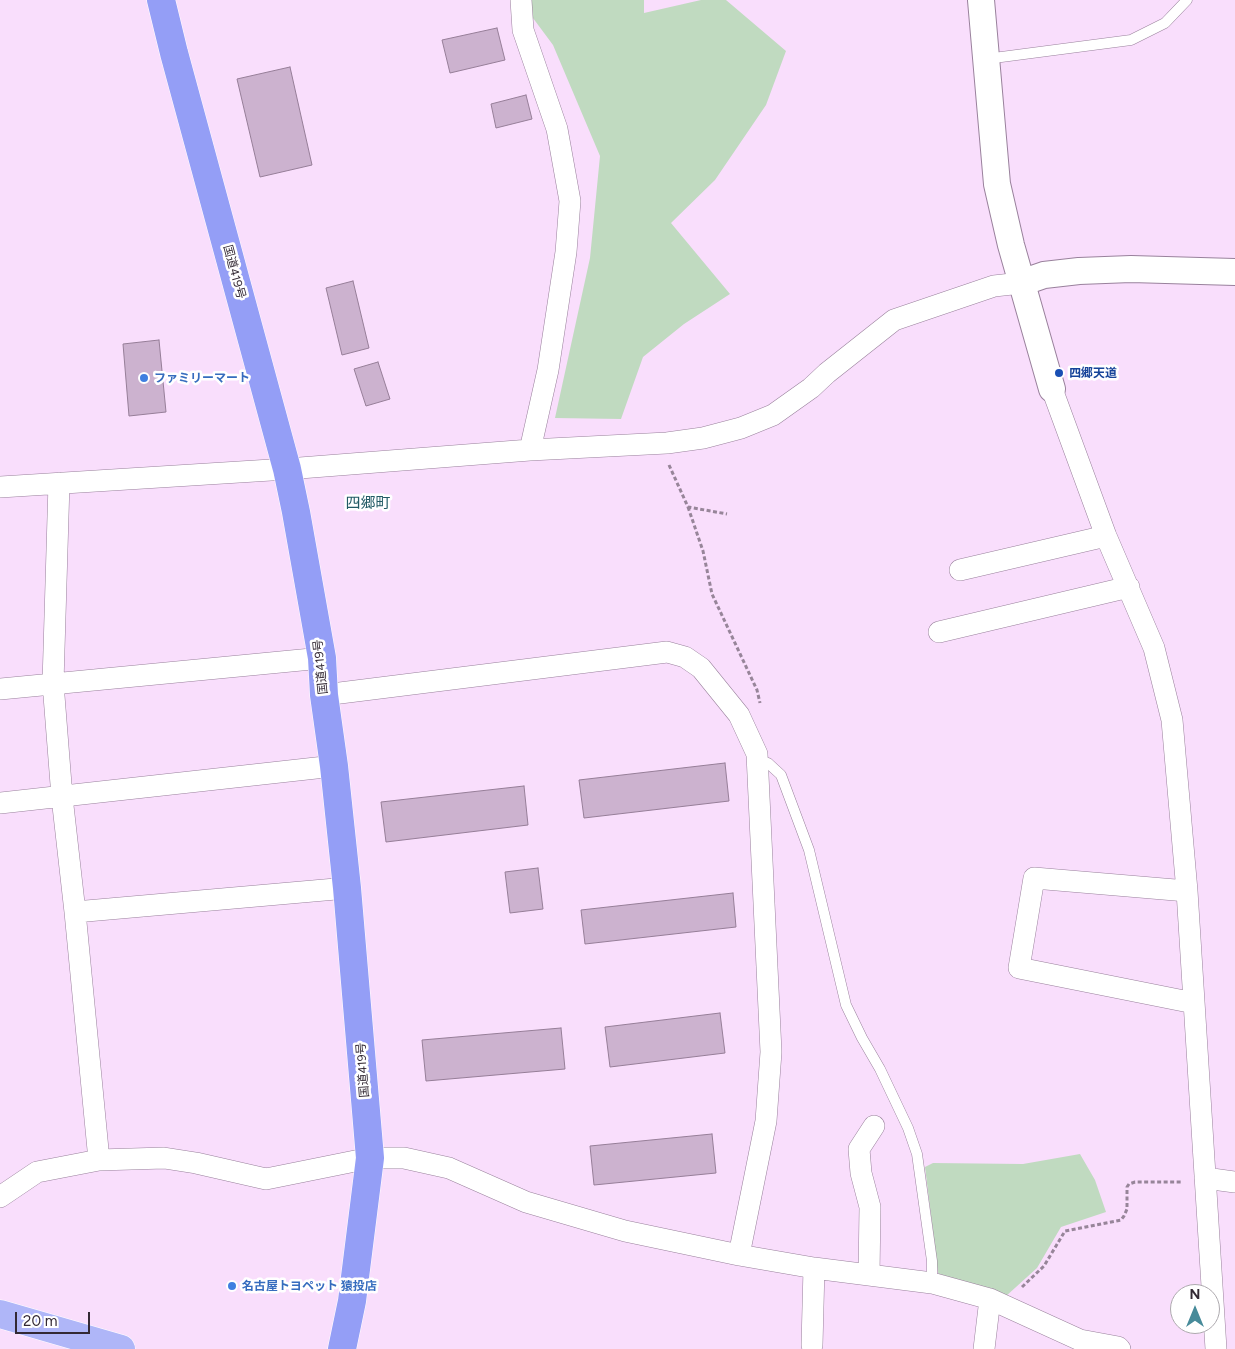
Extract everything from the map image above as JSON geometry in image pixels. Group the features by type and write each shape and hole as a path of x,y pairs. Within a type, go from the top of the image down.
{"highway":[{"name":"国道419号","path":"161,0 287,469 322,658 324,695 334,766 347,888 370,1158 352,1301 342,1349"}],"main road":[{"path":"0,1314 109,1347"}],"street":[{"path":"521,0 523,30 557,129 570,202 566,252 548,370 530,450"},
{"path":"981,0 997,184 1010,244 1052,390 1106,536 1154,648 1172,720 1187,891 1216,1349"},
{"path":"0,487 287,469 530,450 664,443 703,438 741,428 773,415 811,388 894,320 994,286 1021,283 1044,275 1079,271 1131,269 1235,272"},
{"path":"59,483 53,683 62,796 99,1160"},
{"path":"960,570 1106,536"},
{"path":"939,632 1129,587"},
{"path":"324,695 666,652 685,657 701,668 739,714 757,754 771,1052 766,1121 739,1255"},
{"path":"0,689 322,658"},
{"path":"0,803 334,766"},
{"path":"1187,891 1034,878 1019,968 1194,1003"},
{"path":"75,912 347,888"},
{"path":"869,1275 870,1207 861,1173 860,1149 874,1126"},
{"path":"0,1197 37,1172 99,1160 164,1158 196,1163 266,1179 370,1158 404,1158 449,1168 526,1202 625,1231 739,1255 814,1268 932,1283 996,1302 1080,1340 1118,1347 1120,1349"},
{"path":"1205,1180 1235,1182"},
{"path":"812,1345 814,1268"},
{"path":"984,1349 996,1302"}],"lane":[{"path":"986,59 1131,40 1165,23 1187,0"},
{"path":"757,760 768,763 780,775 810,850 846,1005 880,1069 908,1128 917,1154 932,1261 932,1283"}],"path":[{"path":"664,443 667,460 688,507 703,551 712,594 757,690 761,706"},
{"path":"688,507 727,514"},
{"path":"996,1302 1034,1276 1044,1266 1065,1231 1121,1220 1126,1209 1127,1187 1129,1184 1135,1182 1205,1180"}],"green space":[{"path":"526,0 644,0 644,13 701,0 726,0 786,51 766,105 715,180 671,223 730,294 684,324 643,357 621,419 555,418 590,258 600,156 553,45 527,10"},
{"path":"1080,1154 1095,1180 1106,1212 1061,1227 1037,1268 1005,1297 947,1282 938,1273 925,1167 933,1163 1023,1164"}],"building":[{"path":"497,28 505,60 450,73 442,40"},
{"path":"290,67 312,165 260,177 237,79"},
{"path":"526,95 532,119 496,128 491,104"},
{"path":"353,281 369,348 342,355 326,288"},
{"name":"ファミリーマート","path":"159,340 166,412 129,416 123,344"},
{"path":"378,362 390,399 366,406 354,369"},
{"path":"725,763 729,801 584,818 579,780"},
{"path":"524,786 528,825 386,842 381,802"},
{"path":"538,868 543,909 510,913 505,872"},
{"path":"733,893 736,927 585,944 581,910"},
{"path":"720,1013 725,1053 610,1067 605,1027"},
{"path":"561,1028 565,1069 426,1081 422,1040"},
{"path":"712,1134 716,1173 594,1185 590,1146"}],"place":[{"name":"四郷天道","path":"1059,373"},
{"name":"ファミリーマート","path":"144,378"},
{"name":"名古屋トヨペット 猿投店","path":"232,1286"}],"district":[{"name":"四郷町","path":"368,504"}]}
